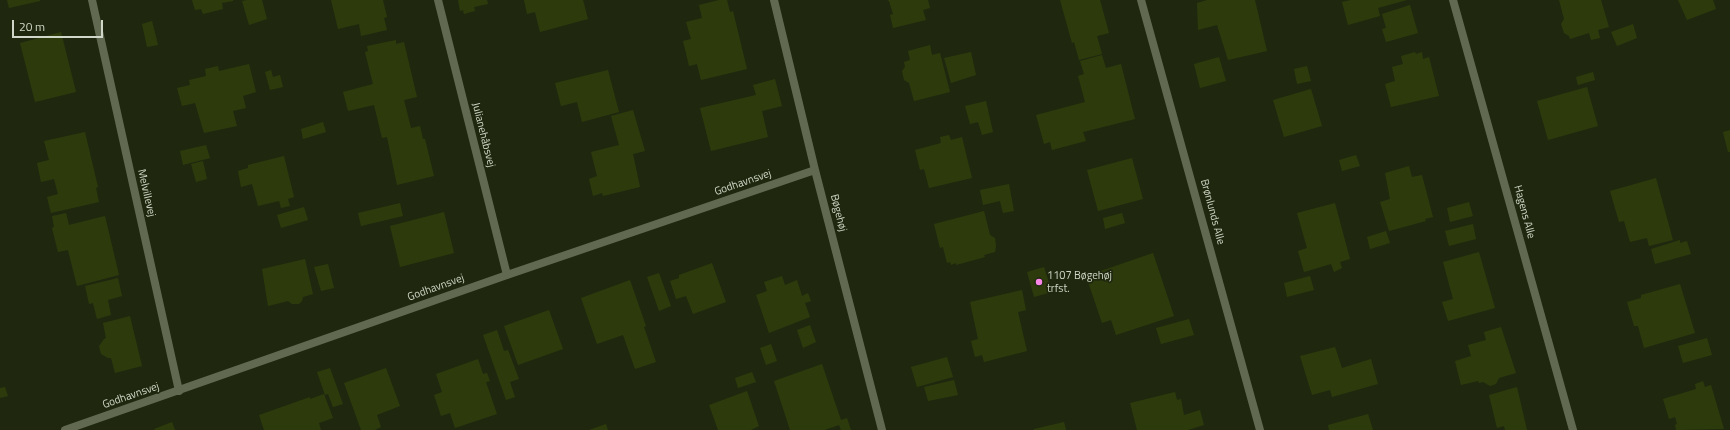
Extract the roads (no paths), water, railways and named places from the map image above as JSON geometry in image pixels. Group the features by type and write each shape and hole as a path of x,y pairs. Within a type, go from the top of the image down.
{"street":[{"name":"Melvillevej","path":"92,0 179,391"},
{"name":"Julianehåbsvej","path":"438,0 507,275"},
{"name":"Bøgehøj","path":"774,0 815,170 882,430"},
{"name":"Brønlunds Alle","path":"1141,0 1260,430"},
{"name":"Hagens Alle","path":"1454,0 1573,430"},
{"name":"Godhavnsvej","path":"65,430 507,275 815,170"}],"place":[{"name":"1107 Bøgehøj trfst.","path":"1039,282"}]}
